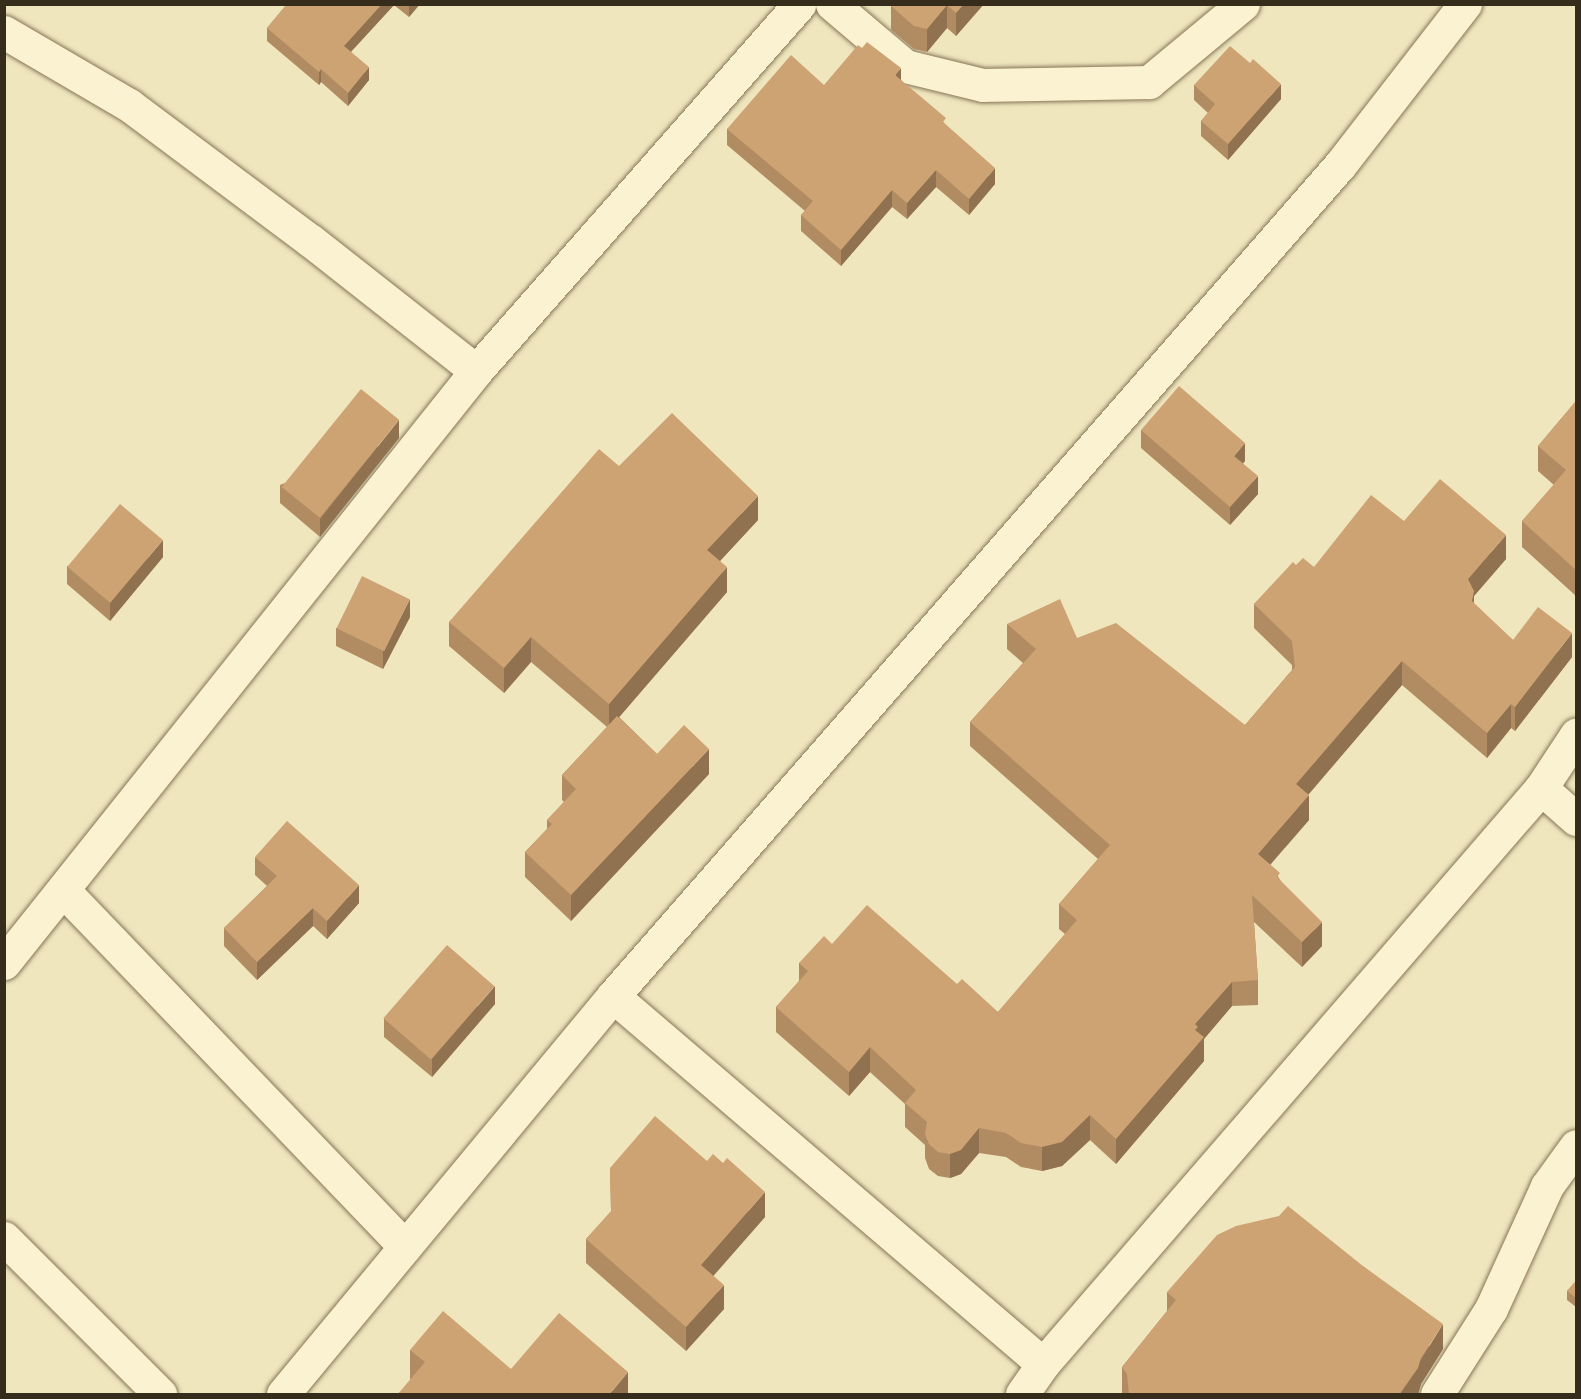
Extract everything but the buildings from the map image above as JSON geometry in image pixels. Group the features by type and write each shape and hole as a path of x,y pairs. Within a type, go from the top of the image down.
{"street":[{"path":"4,963 476,371 799,4"},
{"path":"832,4 905,66 983,85 1149,82 1243,4"},
{"path":"283,1395 613,996 1340,165 1465,4"},
{"path":"4,32 129,105 311,241 476,371"},
{"path":"1022,1395 1043,1364 1446,894 1541,788 1576,735"},
{"path":"1541,788 1576,819"},
{"path":"63,890 405,1247"},
{"path":"613,996 1043,1364"},
{"path":"1437,1395 1491,1309 1547,1186 1576,1146"},
{"path":"4,1238 160,1395"}]}
